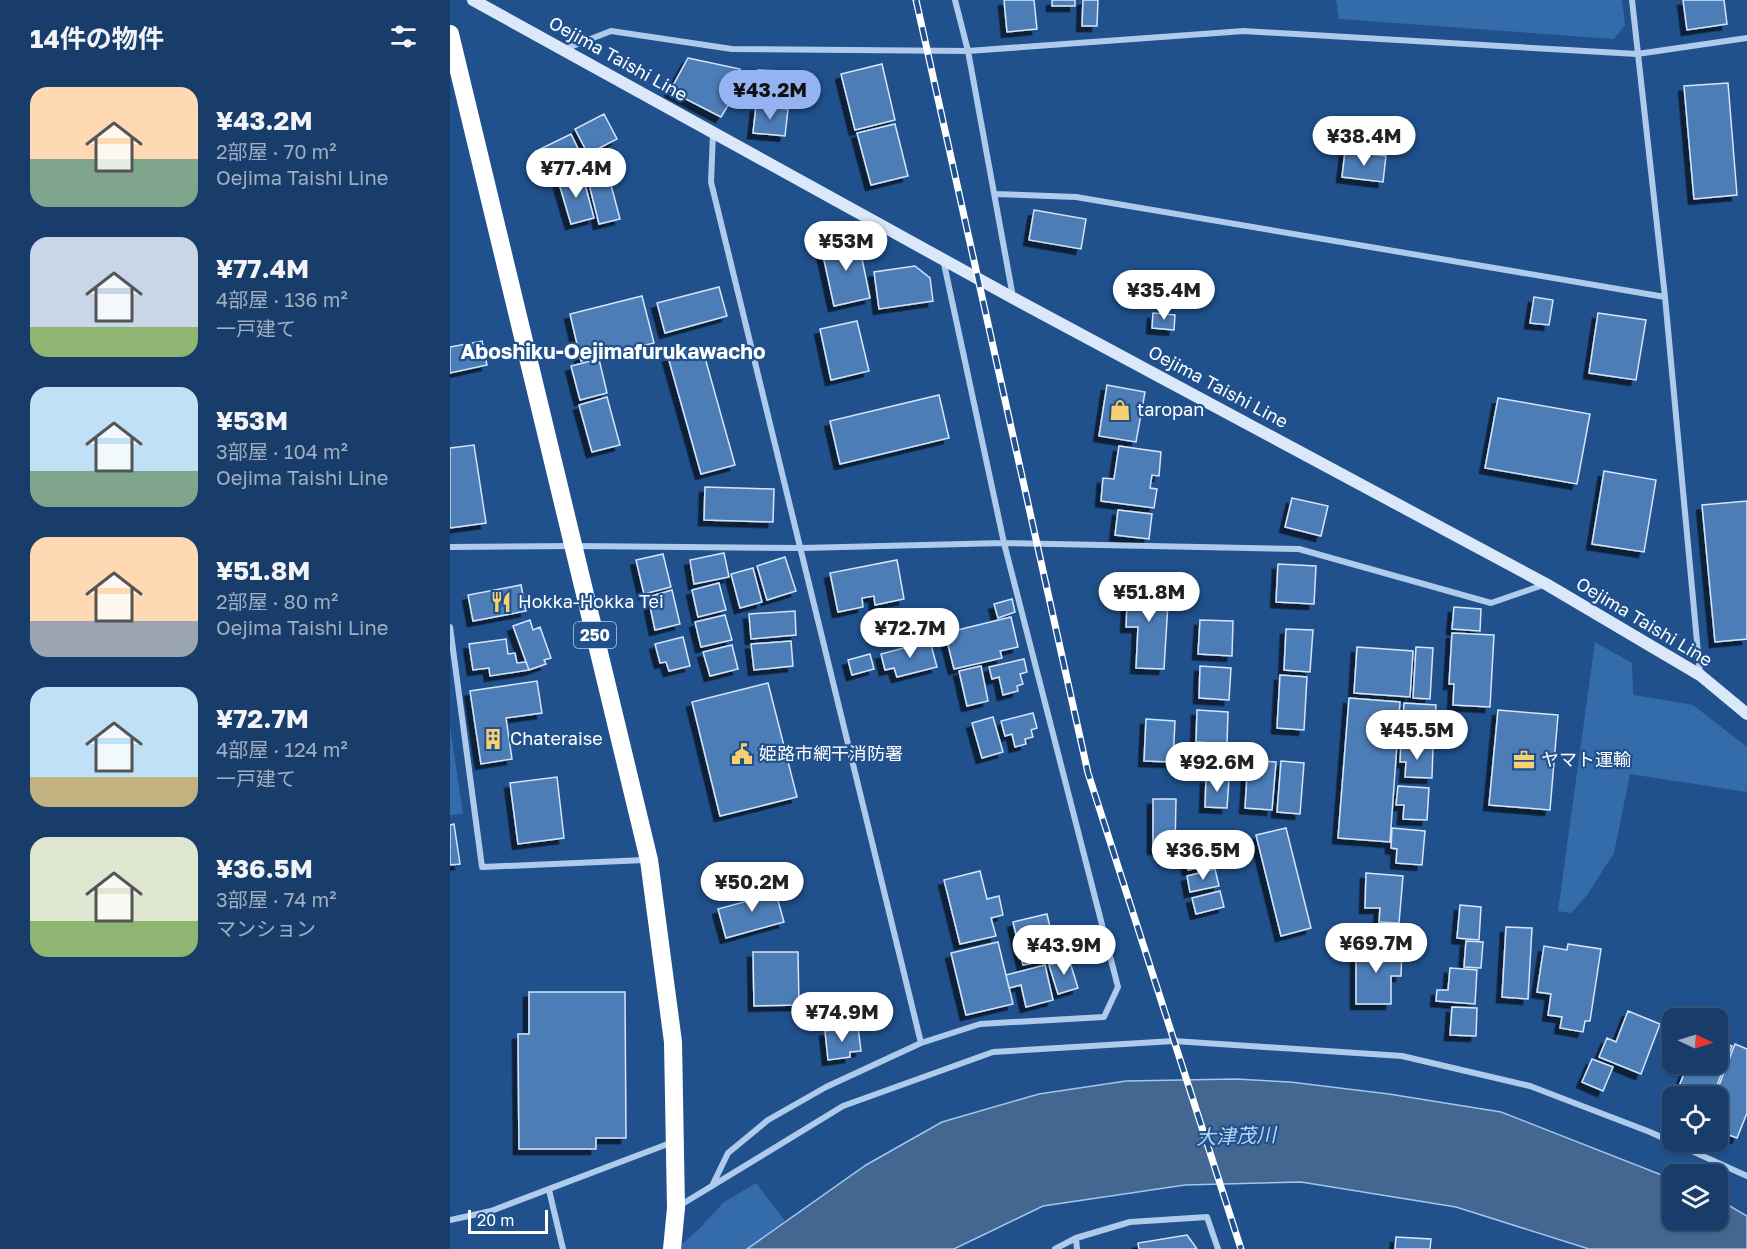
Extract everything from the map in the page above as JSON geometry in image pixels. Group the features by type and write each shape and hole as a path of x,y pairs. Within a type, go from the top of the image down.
{"highway":[{"name":"250","path":"450,34 649,860 673,1042 676,1208 670,1248"}],"main road":[{"name":"Oejima Taishi Line","path":"473,0 1013,298 1546,584 1700,675 1747,714"}],"street":[{"path":"955,0 968,51 1013,298"},
{"path":"1632,0 1665,297 1700,675"},
{"path":"564,49 611,31 732,50 968,51 1244,31 1637,54 1747,38"},
{"path":"713,132 711,182 921,1043"},
{"path":"995,194 1076,197 1665,297"},
{"path":"712,1186 728,1153 768,1120 826,1087 921,1043 980,1024 1104,1017 1118,987 1004,543 943,259"},
{"path":"450,547 802,548 1004,543 1299,549 1491,603 1546,584"},
{"path":"450,627 482,867 649,860"},
{"path":"676,1208 843,1106 993,1052 1174,1041 1402,1056 1530,1086 1650,1132 1747,1176"},
{"path":"450,1220 491,1211 676,1141"},
{"path":"549,1190 563,1249"},
{"path":"1055,1249 1076,1238 1131,1222 1207,1217 1218,1249"},
{"path":"1076,1238 1077,1249"}],"shaded area":[{"path":"1336,0 1622,0 1625,25 1614,39 1339,19"},
{"path":"1595,642 1632,663 1633,695 1693,705 1747,747 1747,792 1630,774 1614,853 1587,895 1571,913 1558,911"},
{"path":"450,726 463,814 450,815"},
{"path":"756,1183 785,1221 747,1249 676,1249 699,1229 724,1202"}],"water":[{"name":"大津茂川","path":"1236,1079 1290,1082 1389,1094 1501,1112 1662,1175 1662,1230 1728,1230 1728,1205 1747,1216 1747,1249 1589,1249 1456,1207 1301,1182 1185,1185 1043,1206 954,1249 747,1249 866,1165 942,1122 1039,1094 1126,1081"}],"building":[{"path":"1004,0 1034,0 1037,29 1007,32"},
{"path":"1052,0 1075,0 1075,6 1052,6"},
{"path":"1083,0 1098,0 1097,26 1082,26"},
{"path":"1683,0 1724,0 1727,24 1687,30"},
{"path":"688,58 740,69 739,87 721,117 670,91"},
{"path":"882,64 895,120 855,130 841,74"},
{"path":"758,70 788,71 787,101 757,101"},
{"path":"1728,83 1737,195 1694,199 1684,86"},
{"path":"756,106 788,109 785,136 753,133"},
{"path":"604,114 617,139 588,154 575,129"},
{"path":"895,124 908,176 871,185 857,133"},
{"path":"571,134 584,161 549,178 536,151"},
{"path":"1345,151 1386,156 1383,182 1342,177"},
{"path":"605,162 620,219 599,224 585,168"},
{"path":"582,173 594,218 571,224 558,180"},
{"path":"1034,210 1086,219 1081,249 1029,240"},
{"path":"858,239 870,298 834,306 821,246"},
{"path":"915,266 930,278 933,301 879,309 874,272"},
{"path":"719,287 727,316 665,333 657,303"},
{"path":"642,296 654,343 581,361 570,314"},
{"path":"1534,297 1553,300 1549,325 1530,323"},
{"path":"1153,313 1175,315 1174,330 1152,328"},
{"path":"1598,313 1646,320 1636,380 1589,373"},
{"path":"857,321 869,371 831,380 820,329"},
{"path":"482,341 487,365 450,373 450,347"},
{"path":"702,347 735,465 701,474 668,357"},
{"path":"599,359 607,393 580,400 571,366"},
{"path":"1107,385 1145,392 1136,442 1099,436"},
{"path":"939,395 949,438 840,464 830,421"},
{"path":"607,397 620,445 592,452 579,405"},
{"path":"1498,398 1590,414 1577,484 1485,468"},
{"path":"474,445 486,523 450,528 450,448"},
{"path":"1119,446 1161,452 1159,476 1152,475 1150,488 1157,489 1154,508 1101,501 1103,478 1114,479"},
{"path":"1604,471 1656,480 1644,552 1592,544"},
{"path":"705,487 774,489 773,522 704,520"},
{"path":"1292,498 1328,506 1321,536 1285,527"},
{"path":"1747,501 1747,639 1715,642 1702,505"},
{"path":"1118,510 1152,514 1149,539 1115,535"},
{"path":"724,553 729,577 694,584 690,560"},
{"path":"663,554 671,587 644,594 636,560"},
{"path":"785,557 796,591 767,600 757,566"},
{"path":"897,560 904,599 875,605 874,596 862,598 863,607 838,612 830,573"},
{"path":"1278,564 1316,566 1314,604 1276,602"},
{"path":"753,568 762,602 740,608 731,574"},
{"path":"719,583 726,610 698,617 692,590"},
{"path":"521,585 526,611 473,621 468,595"},
{"path":"1128,585 1169,587 1164,669 1136,668 1138,627 1126,627"},
{"path":"672,590 680,624 655,630 648,597"},
{"path":"1012,599 1015,612 998,618 994,604"},
{"path":"1454,607 1481,609 1480,631 1452,629"},
{"path":"795,611 796,635 751,639 749,614"},
{"path":"725,615 732,640 701,647 695,622"},
{"path":"1011,617 1018,647 1000,651 1002,658 954,669 945,633"},
{"path":"530,620 533,630 540,627 551,658 544,660 546,664 529,670 513,626"},
{"path":"1200,620 1233,621 1232,656 1198,654"},
{"path":"1286,629 1313,630 1310,672 1284,670"},
{"path":"1452,633 1494,635 1490,707 1453,705 1454,684 1449,684"},
{"path":"683,637 690,666 669,671 666,662 660,663 655,644"},
{"path":"506,639 508,654 515,653 517,663 526,662 529,670 490,676 489,668 473,670 469,644"},
{"path":"791,641 793,666 754,670 751,644"},
{"path":"930,641 937,667 897,677 894,668 885,670 881,654"},
{"path":"732,645 738,669 710,676 703,652"},
{"path":"1357,647 1413,651 1410,697 1354,693"},
{"path":"1416,647 1433,648 1430,699 1413,698"},
{"path":"870,654 874,669 852,675 848,660"},
{"path":"1024,659 1027,672 1020,674 1023,684 1017,686 1018,691 1003,695 999,677 992,679 989,667"},
{"path":"981,666 988,701 967,706 959,671"},
{"path":"1200,666 1231,668 1229,700 1199,698"},
{"path":"1280,675 1307,677 1304,730 1277,728"},
{"name":"Chateraise","path":"537,681 542,713 506,718 512,759 481,764 470,691"},
{"path":"768,683 797,797 720,816 692,702"},
{"path":"1349,698 1400,702 1390,842 1338,838"},
{"path":"1404,703 1436,705 1434,738 1409,736 1410,721 1403,720"},
{"path":"1197,710 1228,712 1227,744 1196,742"},
{"name":"ヤマト運輸","path":"1498,710 1558,715 1550,810 1489,805"},
{"path":"1033,713 1037,728 1031,730 1033,737 1025,739 1026,744 1015,747 1012,734 1005,736 1001,721"},
{"path":"993,717 1003,752 982,758 972,723"},
{"path":"1146,719 1175,721 1173,762 1144,761"},
{"path":"1401,744 1433,747 1432,778 1405,777 1406,762 1400,762"},
{"path":"1204,748 1232,749 1230,776 1203,774"},
{"path":"1248,760 1276,762 1272,810 1245,808"},
{"path":"1281,761 1304,763 1300,814 1277,812"},
{"path":"557,777 564,838 518,844 510,783"},
{"path":"1206,778 1229,779 1227,808 1205,807"},
{"path":"1398,786 1429,788 1427,820 1403,819 1404,805 1396,805"},
{"path":"1153,799 1176,799 1175,849 1153,849"},
{"path":"454,824 460,864 450,865 450,825"},
{"path":"1286,828 1311,928 1281,936 1256,835"},
{"path":"1392,828 1425,831 1422,865 1396,863 1397,849 1391,848"},
{"path":"1212,847 1216,864 1188,870 1184,854"},
{"path":"1215,869 1219,886 1190,892 1187,876"},
{"path":"980,871 987,899 999,896 1003,915 991,918 996,936 960,944 944,880"},
{"path":"1366,873 1403,876 1399,923 1379,922 1380,908 1365,908"},
{"path":"773,883 784,922 726,938 718,909 755,899 753,889"},
{"path":"1220,891 1224,907 1196,914 1192,898"},
{"path":"1460,905 1481,907 1479,940 1457,938"},
{"path":"1047,914 1057,958 1023,965 1013,922"},
{"path":"1506,927 1532,928 1528,999 1502,997"},
{"path":"1466,941 1483,942 1481,968 1464,967"},
{"path":"998,942 1013,1004 966,1015 951,953"},
{"path":"1568,944 1601,949 1590,1021 1585,1021 1583,1032 1560,1028 1562,1017 1548,1015 1551,994 1537,992 1544,946 1567,950"},
{"path":"1356,948 1402,948 1401,976 1391,976 1391,1004 1356,1004"},
{"path":"753,952 798,952 799,1005 754,1006"},
{"path":"1069,959 1078,988 1058,994 1049,965"},
{"path":"1045,965 1053,1000 1026,1007 1021,985 1009,988 1006,975"},
{"path":"1450,968 1477,970 1475,1004 1436,1001 1437,990 1448,990"},
{"path":"529,992 625,992 626,1138 596,1138 596,1149 519,1149 518,1034 529,1034"},
{"path":"1452,1007 1477,1008 1476,1036 1450,1035"},
{"path":"1628,1011 1660,1024 1641,1074 1599,1057 1607,1038 1616,1042"},
{"path":"858,1027 861,1051 850,1052 850,1057 828,1060 825,1031"},
{"path":"1735,1044 1747,1049 1747,1113 1737,1138 1728,1135 1728,1086 1719,1086 1723,1074 1728,1074 1728,1062"},
{"path":"1728,1045 1732,1046 1728,1057"},
{"path":"1592,1059 1613,1067 1603,1091 1582,1082"},
{"path":"1684,1074 1721,1074 1717,1086 1679,1086"},
{"path":"1187,1235 1197,1249 1139,1249 1138,1243"},
{"path":"1396,1237 1431,1239 1430,1249 1395,1249"}],"railway":[{"path":"916,0 1088,773 1241,1249"}],"place":[{"name":"taropan","path":"1120,410"},
{"name":"Hokka-Hokka Tei","path":"501,602"},
{"name":"Chateraise","path":"493,739"},
{"name":"姫路市網干消防署","path":"742,754"},
{"name":"ヤマト運輸","path":"1524,760"}],"district":[{"name":"Aboshiku-Oejimafurukawacho","path":"613,352"}]}
